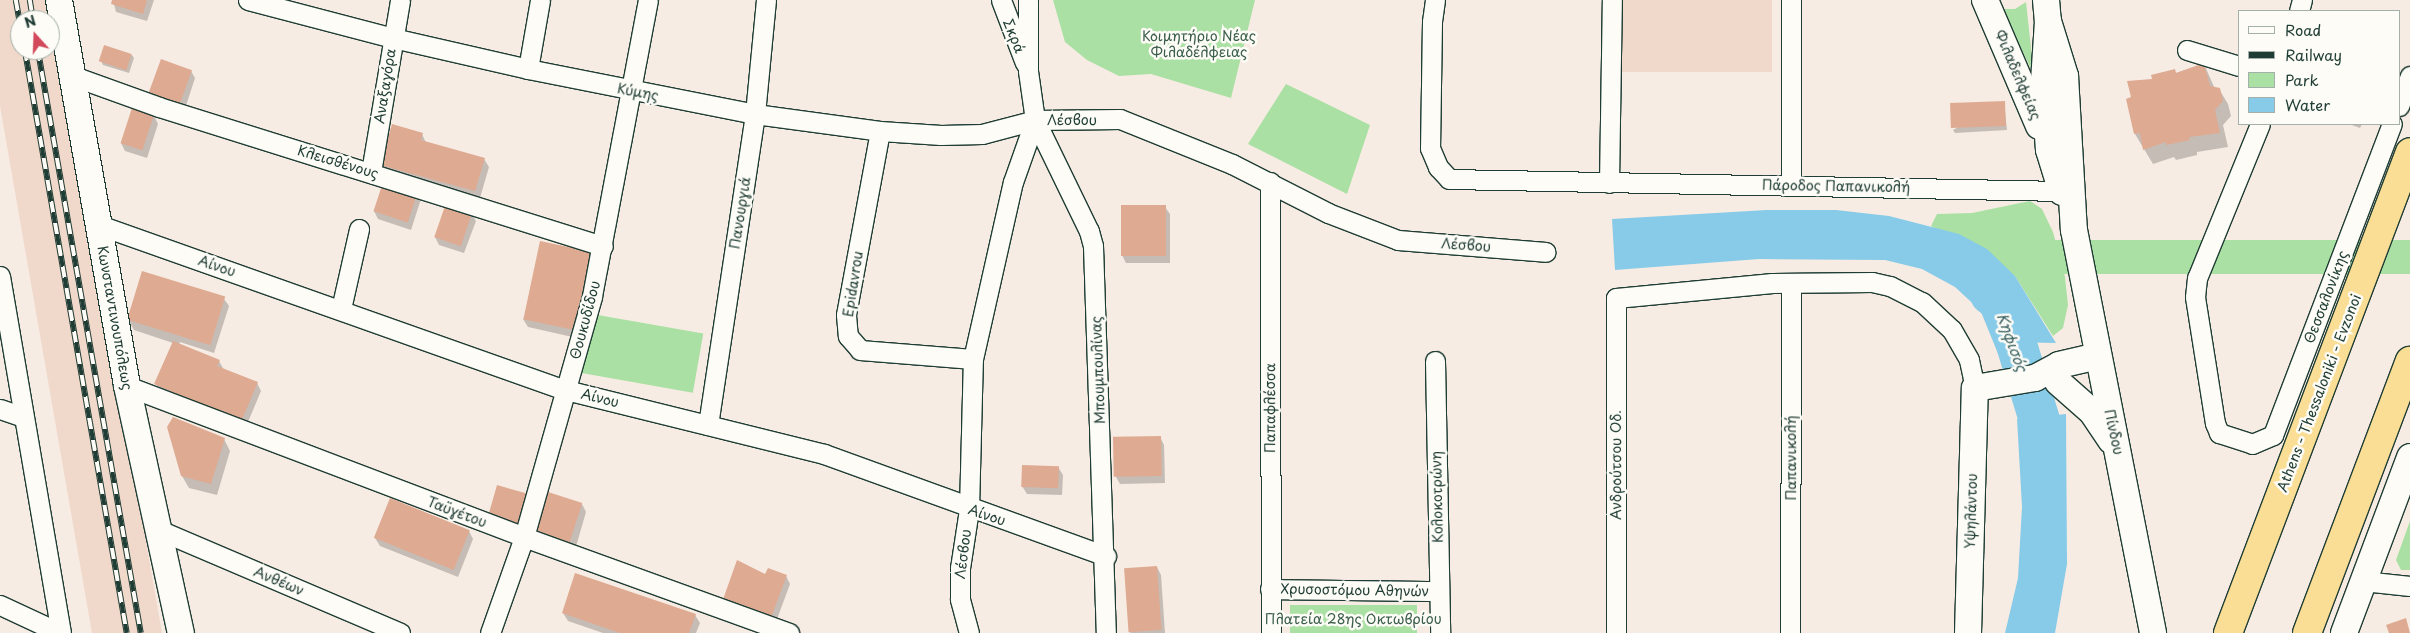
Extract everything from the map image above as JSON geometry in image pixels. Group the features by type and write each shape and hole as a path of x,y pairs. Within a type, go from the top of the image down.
{"highway":[{"name":"Athens - Thessaloniki - Evzonoi","path":"2228,633 2410,152"},
{"path":"2307,633 2410,362"}],"street":[{"name":"Κωνσταντινουπόλεως","path":"60,0 126,386 181,633"},
{"name":"Κύμης","path":"248,0 393,38 528,69 755,114 880,131 941,135 982,134 1035,120"},
{"name":"Αναξαγόρα","path":"371,172 400,0"},
{"path":"528,69 540,0"},
{"name":"Θουκυδίδου","path":"490,633 524,537 566,390 603,246 633,91 648,0"},
{"name":"Πανουργιά","path":"708,425 755,114 766,0"},
{"name":"Σκρά","path":"1001,0 1028,71"},
{"name":"Σκρά","path":"1028,0 1028,71 1035,120"},
{"name":"Πάροδος Παπανικολή","path":"1435,0 1432,22 1430,148 1438,167 1449,180 1791,185 2062,192"},
{"path":"1609,183 1612,0"},
{"path":"1791,0 1791,185"},
{"name":"Φιλαδελφείας","path":"1985,0 2049,150"},
{"path":"2047,10 2044,82 2049,150 2074,230"},
{"path":"2047,10 2065,76 2074,230"},
{"path":"2187,50 2238,66"},
{"name":"Κλεισθένους","path":"73,76 158,107 603,246"},
{"path":"2400,103 2410,76"},
{"name":"Λέσβου","path":"969,633 960,587 969,509 973,359 1013,182 1035,120 1120,119 1232,164 1270,182 1328,214 1398,240 1546,252"},
{"name":"Μπουμπουλίνας","path":"1035,120 1089,231 1093,246 1106,556 1106,633"},
{"name":"Θεσσαλονίκης","path":"2260,125 2197,278 2195,297 2215,423 2219,433 2252,444 2273,435 2392,125"},
{"name":"Epidavrou","path":"880,131 846,315 848,336 860,350 973,359"},
{"name":"Παπαφλέσσα","path":"1270,182 1271,633"},
{"name":"Αίνου","path":"98,225 341,309 566,390 824,454 969,509 1106,556"},
{"path":"341,309 359,229"},
{"name":"Πίνδου","path":"2074,230 2089,316 2153,633"},
{"path":"0,276 60,633"},
{"path":"1791,283 1872,282 1907,293 1938,315 1962,343 1970,360 1975,388 2100,365"},
{"name":"Ανδρούτσου Οδ.","path":"1616,633 1616,298 1791,283"},
{"name":"Παπανικολή","path":"1790,633 1791,283"},
{"path":"2051,375 2080,337 2089,316"},
{"name":"Κολοκοτρώνη","path":"1435,360 1440,633"},
{"path":"2051,375 2092,412 2118,454"},
{"name":"Ταϋγέτου","path":"126,386 524,537 790,633"},
{"name":"Υψηλάντου","path":"1968,633 1975,388"},
{"path":"0,409 23,417"},
{"path":"2344,633 2410,457"},
{"name":"Ανθέων","path":"159,530 400,633"},
{"path":"2363,582 2410,586"},
{"name":"Χρυσοστόμου Αθηνών","path":"1270,589 1439,591"},
{"path":"0,605 60,633"}],"shaded area":[{"path":"0,0 51,0 53,10 10,10 10,60 60,60 60,51 162,633 92,633 0,106"},
{"path":"1622,0 1772,0 1772,72 1622,72"}],"green space":[{"name":"Κοιμητήριο Νέας Φιλαδέλφειας","path":"1053,0 1255,0 1231,98 1151,74 1119,76 1087,60 1065,42"},
{"path":"2026,2 2034,75 2002,9 2015,9"},
{"path":"1286,84 1370,125 1347,194 1248,144"},
{"path":"2030,201 2042,209 2053,232 2065,277 2068,305 2063,328 2053,336 2015,276 1931,226 1937,214 1972,213"},
{"path":"1990,240 2410,240 2410,274 1990,274"},
{"path":"592,314 703,334 693,393 582,373"},
{"path":"2410,521 2410,570 2401,570 2396,560"},
{"name":"Πλατεία 28ης Οκτωβρίου","path":"1290,605 1417,605 1417,633 1290,633"}],"water":[{"path":"1767,210 1836,210 1889,216 1959,234 1987,249 2015,276 2056,343 2002,342 1983,313 1955,287 1922,269 1885,260 1759,259 1615,270 1612,219"},
{"path":"2066,414 2067,564 2055,633 2005,633 2018,578 2022,507 2017,419"}],"building":[{"path":"112,0 147,0 143,14 111,4"},
{"path":"104,45 132,54 126,70 99,61"},
{"path":"161,59 192,70 178,108 147,97"},
{"path":"2204,63 2210,86 2220,88 2223,101 2215,110 2220,133 2189,137 2190,140 2166,145 2166,142 2143,150 2140,133 2134,134 2126,99 2131,97 2127,81 2152,79 2151,75 2175,69 2176,73"},
{"path":"2005,101 2006,126 1951,128 1950,103"},
{"path":"132,108 154,115 142,150 121,143"},
{"path":"392,124 423,133 421,140 485,158 475,191 380,165"},
{"path":"384,179 418,190 408,222 373,211"},
{"path":"446,203 472,212 461,246 434,237"},
{"path":"1121,205 1166,205 1166,256 1121,256"},
{"path":"540,241 591,252 574,330 523,319"},
{"path":"142,271 225,296 210,345 127,320"},
{"path":"173,341 220,360 217,366 258,382 241,422 154,384"},
{"path":"173,417 225,438 211,484 181,476 167,427"},
{"path":"1161,436 1162,476 1114,477 1113,437"},
{"path":"1022,465 1059,466 1058,488 1021,487"},
{"path":"497,485 529,494 520,525 488,516"},
{"path":"548,492 582,503 569,544 535,533"},
{"path":"390,498 470,530 454,570 374,538"},
{"path":"737,560 765,574 768,568 787,575 769,623 721,605"},
{"path":"1157,566 1161,630 1129,632 1124,568"},
{"path":"575,573 696,614 689,633 620,633 562,613"},
{"path":"2406,618 2410,633 2389,633 2386,625"}],"waterway":[{"name":"Κηφισός","path":"1990,294 1998,300 2016,344 2040,423 2044,473"}],"railway":[{"path":"16,0 18,10"},
{"path":"30,0 32,10"},
{"path":"27,60 127,633"},
{"path":"40,60 141,633"}]}
